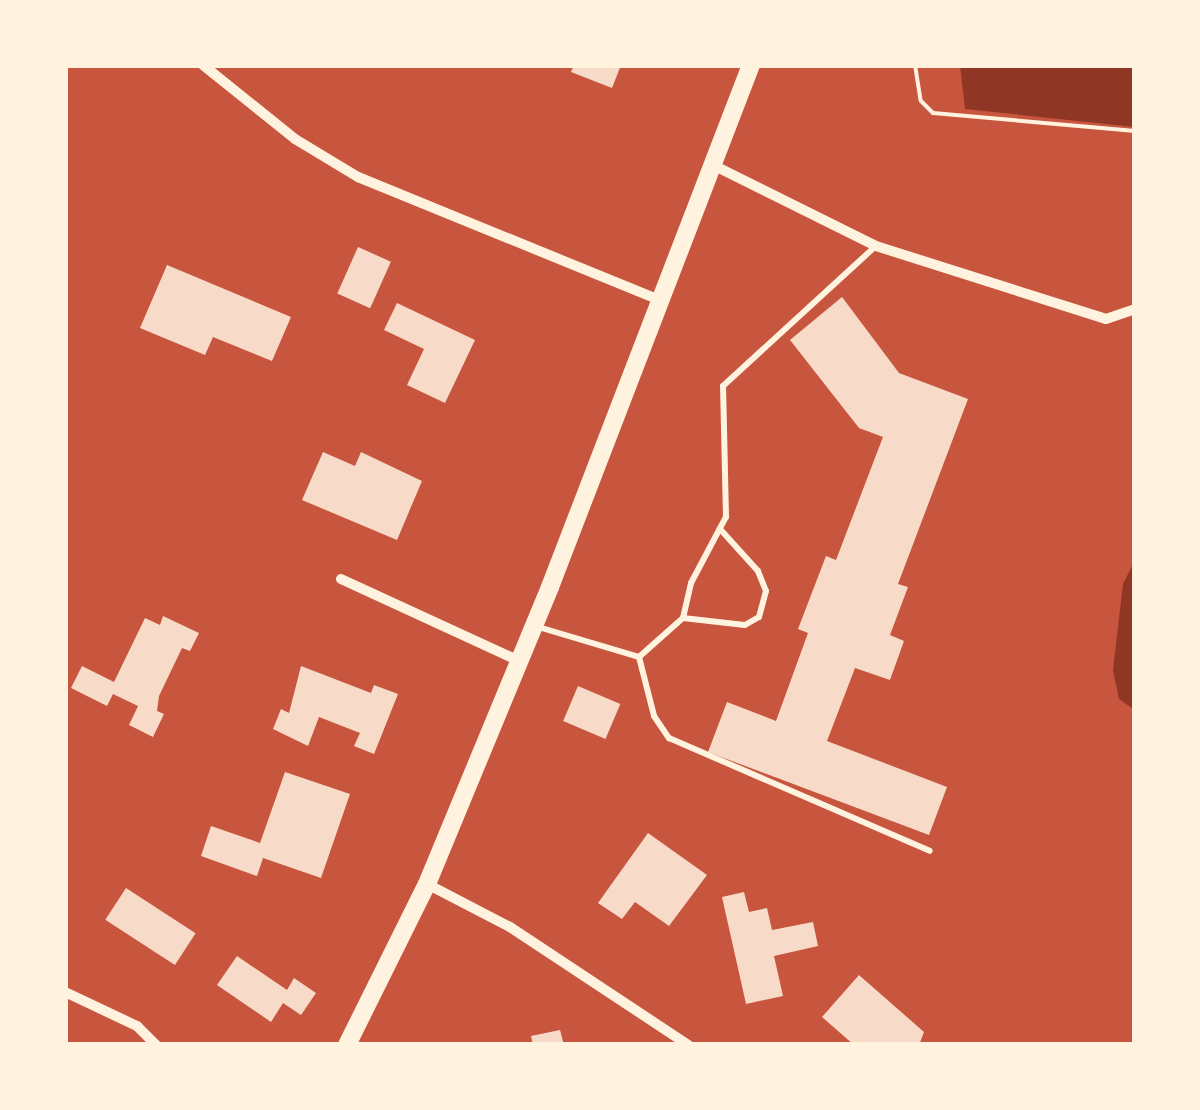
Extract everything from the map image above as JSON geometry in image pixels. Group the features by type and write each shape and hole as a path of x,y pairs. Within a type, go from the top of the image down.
{"main road":[{"path":"347,1045 426,884 534,625 751,65"}],"street":[{"path":"203,65 294,138 358,178 660,300"},
{"path":"712,165 876,246 1106,319 1135,309"},
{"path":"341,579 518,662"},
{"path":"426,884 510,928 688,1045"},
{"path":"65,992 136,1026 156,1045"}],"lane":[{"path":"640,657 683,618 690,583 726,517 723,386 876,246"},
{"path":"683,618 745,624 759,617 766,591 758,571 720,529"},
{"path":"534,625 640,657"},
{"path":"640,657 654,716 669,738 930,851"}],"path":[{"path":"915,65 921,101 932,113 1135,131"}],"shaded area":[{"path":"960,65 1135,65 1135,127 965,109"},
{"path":"1135,560 1135,710 1119,699 1113,670 1123,584"}],"building":[{"path":"574,65 621,65 612,88 571,72"},
{"path":"358,247 391,262 370,308 337,294"},
{"path":"167,265 291,317 272,361 213,337 205,355 140,328"},
{"path":"842,297 899,373 968,399 898,584 908,587 890,635 904,641 890,680 855,668 827,741 947,787 929,835 708,752 727,702 776,721 808,633 798,629 826,556 836,560 883,437 859,428 790,340"},
{"path":"397,303 475,340 445,403 407,385 424,349 384,330"},
{"path":"323,452 355,466 361,452 422,481 397,540 302,500"},
{"path":"163,616 199,633 190,651 182,648 159,696 157,711 164,714 153,737 129,725 138,706 113,694 107,706 71,688 82,666 114,682 145,618 160,625"},
{"path":"301,666 371,693 374,685 398,694 374,754 354,746 360,733 319,717 308,746 273,729 281,709 289,713"},
{"path":"578,686 620,704 605,739 563,721"},
{"path":"285,772 350,794 321,878 263,858 257,876 201,856 211,826 260,843"},
{"path":"648,833 707,875 669,926 635,902 622,919 598,903"},
{"path":"126,888 196,933 175,965 105,920"},
{"path":"744,892 749,912 767,908 772,930 813,922 818,946 774,956 783,996 746,1004 722,897"},
{"path":"237,956 287,990 294,978 316,993 301,1015 283,1003 271,1022 217,985"},
{"path":"859,975 924,1032 919,1045 854,1045 822,1017"},
{"path":"560,1030 564,1045 533,1045 531,1036"}]}
